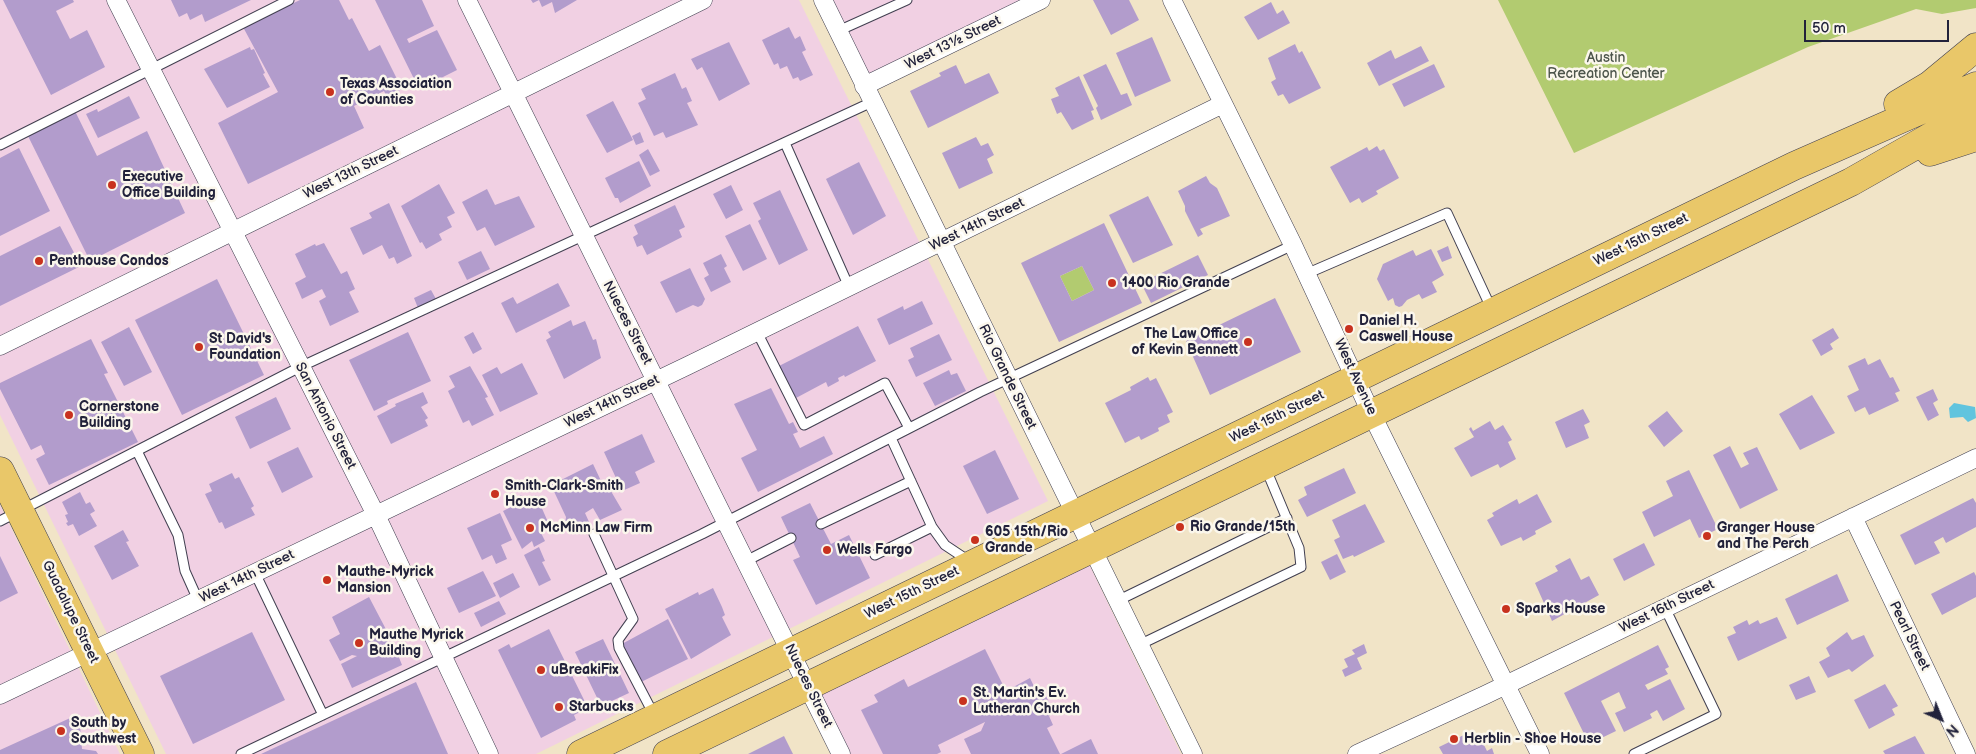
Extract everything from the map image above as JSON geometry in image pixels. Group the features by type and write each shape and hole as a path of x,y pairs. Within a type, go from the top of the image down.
{"main road":[{"path":"1794,166 1930,85 1976,47"},
{"name":"West 15th Street","path":"581,754 1794,166 1976,86"},
{"path":"667,754 1851,182 1976,111"},
{"path":"1851,182 1976,137"},
{"name":"Guadalupe Street","path":"0,471 10,517 89,652 140,754"}],"street":[{"name":"San Antonio Street","path":"116,0 376,515 442,659 489,754"},
{"name":"Nueces Street","path":"466,0 514,93 583,236 657,381 841,754"},
{"name":"West 13th Street","path":"0,346 703,0"},
{"name":"Rio Grande Street","path":"823,0 1193,754"},
{"name":"West 13½ Street","path":"864,86 1041,0"},
{"name":"West Avenue","path":"1172,0 1293,245 1372,415 1540,754"},
{"name":"West 14th Street","path":"0,695 657,381 1223,104"},
{"name":"West 16th Street","path":"1357,754 1976,458"},
{"name":"Pearl Street","path":"1853,517 1966,754"}],"lane":[{"path":"0,145 289,0"},
{"path":"838,31 906,0"},
{"path":"10,517 300,367 872,102"},
{"path":"784,143 849,287"},
{"path":"1306,274 1447,213 1493,312"},
{"path":"241,754 727,522 909,428 1293,245"},
{"path":"757,332 804,425 885,383 909,428"},
{"path":"891,438 932,527 945,545 972,564"},
{"path":"137,451 178,535 185,570 198,600"},
{"path":"1139,645 1301,567 1299,548 1264,465"},
{"path":"821,524 911,481"},
{"path":"1117,601 1286,518"},
{"path":"875,555 932,527"},
{"path":"594,534 633,618 618,640 619,648 656,718"},
{"path":"746,561 791,538"},
{"path":"255,573 323,715"},
{"path":"1634,754 1716,714 1665,608"}],"shaded area":[{"path":"0,0 799,0 1048,501 536,754 166,754 0,415"},
{"path":"823,0 1041,0 864,86"},
{"path":"0,505 120,754 0,754"},
{"path":"1088,562 1181,754 849,754 818,691"}],"green space":[{"name":"Austin Recreation Center","path":"1498,0 1976,0 1976,8 1942,14 1916,9 1808,47 1574,153"},
{"path":"1082,266 1094,290 1072,301 1060,276"}],"water":[{"path":"1954,403 1975,407 1976,418 1968,422 1963,417 1950,418 1949,408"}],"building":[{"path":"3,0 73,0 74,2 56,11 70,39 87,30 105,67 51,95"},
{"path":"171,0 251,0 205,22 202,14 190,20 187,13 179,17"},
{"name":"Texas Association of Counties","path":"300,0 339,0 349,20 352,18 369,51 380,45 402,89 387,97 384,91 354,106 364,128 248,184 218,123 278,92 243,27"},
{"path":"375,0 422,0 434,26 407,39 409,43 437,30 457,70 419,89"},
{"path":"539,0 577,0 555,13 552,2 542,7"},
{"path":"1093,0 1129,0 1139,20 1111,35"},
{"path":"1271,2 1277,14 1283,10 1290,23 1258,40 1244,17"},
{"path":"789,27 795,39 800,36 806,50 802,52 813,75 800,81 798,77 793,79 787,66 780,69 778,63 774,65 762,40"},
{"path":"1152,37 1171,81 1135,97 1116,53"},
{"path":"729,42 750,84 719,101 702,67 697,70 691,59"},
{"path":"1295,44 1299,53 1302,51 1321,88 1289,104 1283,94 1278,96 1271,82 1276,79 1268,58"},
{"path":"1421,46 1429,61 1379,86 1367,63 1391,50 1395,59"},
{"path":"250,47 251,50 254,49 270,87 227,108 204,69"},
{"path":"1106,64 1121,95 1127,93 1132,105 1101,120 1096,108 1098,106 1083,75"},
{"path":"1434,64 1445,87 1404,107 1392,84"},
{"path":"956,65 965,84 989,73 999,93 928,128 910,91 941,76 939,73"},
{"path":"675,73 682,89 686,87 692,101 687,103 698,125 666,138 663,132 654,136 638,103 646,99 641,89"},
{"path":"1079,76 1094,110 1091,111 1094,119 1072,130 1061,112 1057,114 1051,99 1059,96 1055,88"},
{"path":"129,96 140,118 98,138 86,114 97,109 98,112"},
{"path":"613,101 633,140 607,153 586,115"},
{"name":"Executive Office Building","path":"75,111 97,156 147,131 185,213 90,261 27,134"},
{"path":"640,132 644,142 636,145 632,136"},
{"path":"976,137 981,146 988,143 994,155 987,159 993,173 959,189 942,153"},
{"path":"1377,146 1380,151 1384,149 1399,178 1376,191 1378,194 1362,203 1359,198 1350,203 1330,167 1367,147 1369,151"},
{"path":"19,148 50,211 0,236 0,158"},
{"path":"648,149 660,171 650,176 639,155"},
{"path":"639,161 651,186 620,203 618,198 615,198 605,178"},
{"path":"859,162 886,216 853,235 826,179"},
{"path":"1206,176 1210,183 1217,188 1230,216 1200,229 1203,234 1198,237 1185,211 1185,206 1178,191"},
{"path":"439,184 455,213 447,217 452,227 439,234 442,240 426,249 422,242 420,243 401,206"},
{"path":"731,185 743,210 726,219 713,194"},
{"path":"487,189 495,205 519,196 535,227 495,246 485,227 477,231 462,202"},
{"path":"780,190 808,250 779,265 758,221 761,219 753,203"},
{"path":"1148,196 1173,245 1133,263 1109,215"},
{"path":"389,203 412,256 397,264 394,257 389,259 382,245 363,255 350,228 372,218 369,213"},
{"path":"675,205 685,227 679,230 682,237 647,255 642,245 637,247 633,237 638,234 634,225"},
{"name":"1400 Rio Grande","path":"1104,223 1142,303 1059,342 1021,263","holes":["1082,266 1094,290 1072,301 1060,276"]},
{"path":"750,224 767,259 743,271 725,236"},
{"name":"Penthouse Condos","path":"60,226 81,266 0,306 0,256"},
{"path":"324,243 341,274 347,271 355,289 349,292 359,312 330,326 319,301 326,297 322,289 302,299 295,283 306,277 295,254 315,244 316,246"},
{"path":"1448,246 1452,258 1442,262 1437,251"},
{"path":"1431,249 1444,275 1432,282 1437,292 1422,299 1419,294 1407,300 1399,307 1395,305 1393,298 1388,301 1377,279 1383,264 1413,250 1416,256"},
{"path":"481,251 490,269 467,280 458,262"},
{"path":"721,254 727,266 724,268 731,282 711,292 704,278 709,275 703,263"},
{"path":"1198,255 1208,275 1151,303 1141,283"},
{"path":"690,268 705,299 702,305 698,307 693,305 676,313 660,282"},
{"name":"St David's Foundation","path":"217,279 264,375 182,415 135,320"},
{"path":"558,283 570,306 516,333 501,303 513,297 517,304"},
{"path":"431,290 436,299 418,308 414,298"},
{"path":"1275,298 1301,352 1210,395 1186,341"},
{"path":"922,301 933,324 889,345 877,319 903,306 904,310"},
{"path":"571,320 573,326 585,321 593,340 596,339 601,358 564,379 546,340 551,337 548,332"},
{"path":"858,326 876,361 845,377 844,375 838,378 839,381 828,387 826,382 796,398 779,366"},
{"path":"129,327 152,372 124,386 101,342"},
{"path":"1833,328 1839,338 1830,344 1833,349 1821,356 1812,340"},
{"path":"408,332 431,381 387,401 388,404 374,411 349,360"},
{"path":"473,332 482,349 473,354 464,337"},
{"path":"939,334 952,360 916,377 908,360 914,357 910,348"},
{"name":"Cornerstone Building","path":"91,339 108,373 104,374 138,442 49,485 36,459 45,454 41,445 31,450 0,389 0,383"},
{"path":"1865,358 1868,365 1880,359 1890,378 1893,377 1900,391 1895,393 1899,401 1869,415 1865,407 1855,412 1847,396 1859,390 1848,366"},
{"path":"522,363 538,394 500,412 482,375 497,367 501,374"},
{"path":"470,366 488,397 485,398 494,415 472,426 469,420 463,423 448,391 455,387 449,376"},
{"path":"949,370 951,375 957,373 966,391 935,406 923,383"},
{"path":"1148,377 1150,381 1156,378 1173,412 1167,415 1170,422 1158,428 1159,431 1141,440 1139,436 1125,443 1105,403 1131,390 1130,387"},
{"path":"771,388 789,424 793,422 798,432 793,434 800,448 824,436 833,454 758,492 741,458 757,450 734,404"},
{"path":"1933,389 1938,400 1933,403 1939,415 1928,421 1916,397"},
{"path":"423,392 428,403 421,407 428,418 425,420 428,426 391,444 377,416 396,406 395,404"},
{"path":"1812,395 1835,433 1800,450 1779,414"},
{"path":"276,397 291,429 250,449 235,417"},
{"path":"1583,409 1590,422 1584,425 1589,438 1566,448 1555,422"},
{"path":"1667,411 1683,431 1664,447 1648,426"},
{"path":"1490,421 1495,430 1503,425 1512,440 1508,442 1516,459 1500,468 1498,464 1471,477 1454,448 1474,437 1469,429 1471,427 1473,431"},
{"path":"642,434 655,462 635,472 640,483 622,491 604,452"},
{"path":"1730,446 1741,468 1749,464 1743,453 1757,447 1778,490 1740,509 1713,455"},
{"path":"298,447 313,477 282,493 267,462"},
{"path":"995,450 1019,499 987,514 963,466"},
{"path":"593,464 602,483 605,481 622,510 600,520 593,508 585,513 590,524 575,532 567,529 565,524 566,517 551,485"},
{"path":"1344,468 1356,493 1307,517 1298,500 1307,495 1304,487"},
{"path":"1689,470 1718,529 1699,538 1690,519 1654,537 1642,512 1673,496 1666,481"},
{"path":"232,473 235,479 239,477 254,506 251,508 255,515 225,529 222,522 219,523 205,494 212,491 209,484"},
{"path":"80,492 86,504 90,502 95,511 90,514 97,526 79,536 73,524 68,526 66,523 68,522 65,515 68,514 62,502"},
{"path":"1537,494 1552,522 1535,531 1536,534 1523,541 1521,537 1501,546 1487,520 1494,516 1492,513 1517,499 1519,504"},
{"path":"521,495 524,501 536,495 548,522 545,524 548,530 541,533 545,541 534,547 532,541 522,549 503,511 513,506 511,500"},
{"path":"1973,498 1976,503 1976,527 1946,543 1943,537 1934,542 1940,553 1915,565 1900,535"},
{"name":"Wells Fargo","path":"810,503 831,544 849,535 870,578 816,605 793,560 800,557 781,517"},
{"path":"1365,504 1385,542 1354,557 1353,555 1343,559 1334,540 1340,537 1332,520"},
{"path":"500,513 512,540 501,545 507,559 496,564 492,555 482,560 467,528"},
{"path":"123,530 129,541 126,542 139,566 112,580 94,546"},
{"path":"1644,543 1655,565 1624,581 1613,559"},
{"path":"539,547 545,561 542,562 551,580 539,586 524,555"},
{"path":"1337,554 1346,572 1330,580 1321,562"},
{"path":"0,556 18,593 0,602"},
{"path":"1570,558 1581,580 1589,576 1599,595 1552,621 1535,583 1558,571 1555,566"},
{"path":"483,571 496,596 459,613 447,588"},
{"path":"1974,572 1976,576 1976,597 1942,615 1931,594"},
{"path":"513,573 520,587 500,598 493,583"},
{"path":"1837,574 1849,601 1797,625 1785,599"},
{"path":"713,588 725,615 722,617 731,635 691,659 665,609 698,592 699,595"},
{"name":"Mauthe Myrick Building","path":"369,597 390,637 386,639 391,647 394,645 402,665 352,688 341,664 357,656 352,655 340,661 329,640 340,634 332,617"},
{"path":"499,601 506,614 481,627 474,613"},
{"path":"1777,617 1787,638 1738,661 1727,637 1736,633 1733,627 1747,620 1749,625 1758,620 1760,624"},
{"path":"668,619 688,659 639,683 620,645"},
{"path":"549,629 588,708 574,715 576,720 541,738 498,650 509,644 511,648"},
{"path":"252,632 285,700 193,744 160,676"},
{"path":"1847,632 1852,640 1864,635 1874,656 1852,672 1849,669 1828,678 1819,662 1830,656 1826,648"},
{"path":"603,639 629,693 601,706 575,652"},
{"path":"1364,644 1367,653 1357,658 1362,669 1345,677 1342,670 1348,667 1344,659 1355,654 1352,650"},
{"path":"1658,645 1669,667 1665,669 1668,674 1645,685 1648,690 1670,679 1685,709 1663,721 1657,710 1650,714 1652,718 1624,732 1615,713 1626,708 1619,692 1601,701 1616,731 1589,744 1564,693"},
{"name":"St. Martin's Ev. Lutheran Church","path":"985,649 1006,691 1030,678 1040,699 1046,696 1054,713 1049,716 1053,725 1047,728 1060,754 971,754 964,739 981,731 985,722 938,745 941,752 937,754 883,754 861,710 878,702 874,695 904,679 908,687"},
{"path":"1809,676 1816,692 1796,700 1789,685"},
{"path":"416,682 448,754 261,754"},
{"path":"1885,684 1898,706 1892,709 1895,715 1869,729 1854,700"},
{"name":"South by Southwest","path":"79,714 82,749 96,751 98,754 0,754 0,750"},
{"path":"1468,733 1471,738 1475,736 1477,741 1481,739 1487,751 1492,748 1494,754 1443,754 1439,747"},
{"path":"784,736 793,754 748,754"},
{"path":"1915,736 1925,754 1885,754 1883,751"},
{"name":"St. Martin's Ev. Lutheran Church","path":"1091,739 1098,754 1061,754"}],"place":[{"name":"Texas Association of Counties","path":"330,92"},
{"name":"Executive Office Building","path":"112,185"},
{"name":"Penthouse Condos","path":"39,261"},
{"name":"1400 Rio Grande","path":"1112,283"},
{"name":"Daniel H. Caswell House","path":"1349,329"},
{"name":"The Law Office of Kevin Bennett","path":"1248,342"},
{"name":"St David's Foundation","path":"199,347"},
{"name":"Cornerstone Building","path":"69,415"},
{"name":"Smith-Clark-Smith House","path":"495,494"},
{"name":"Rio Grande/15th","path":"1180,527"},
{"name":"McMinn Law Firm","path":"530,528"},
{"name":"Granger House and The Perch","path":"1707,536"},
{"name":"605 15th/Rio Grande","path":"975,540"},
{"name":"Wells Fargo","path":"827,550"},
{"name":"Mauthe-Myrick Mansion","path":"327,580"},
{"name":"Sparks House","path":"1506,609"},
{"name":"Mauthe Myrick Building","path":"359,643"},
{"name":"uBreakiFix","path":"541,670"},
{"name":"St. Martin's Ev. Lutheran Church","path":"963,701"},
{"name":"Starbucks","path":"559,707"},
{"name":"South by Southwest","path":"61,731"},
{"name":"Herblin - Shoe House","path":"1454,739"}]}
